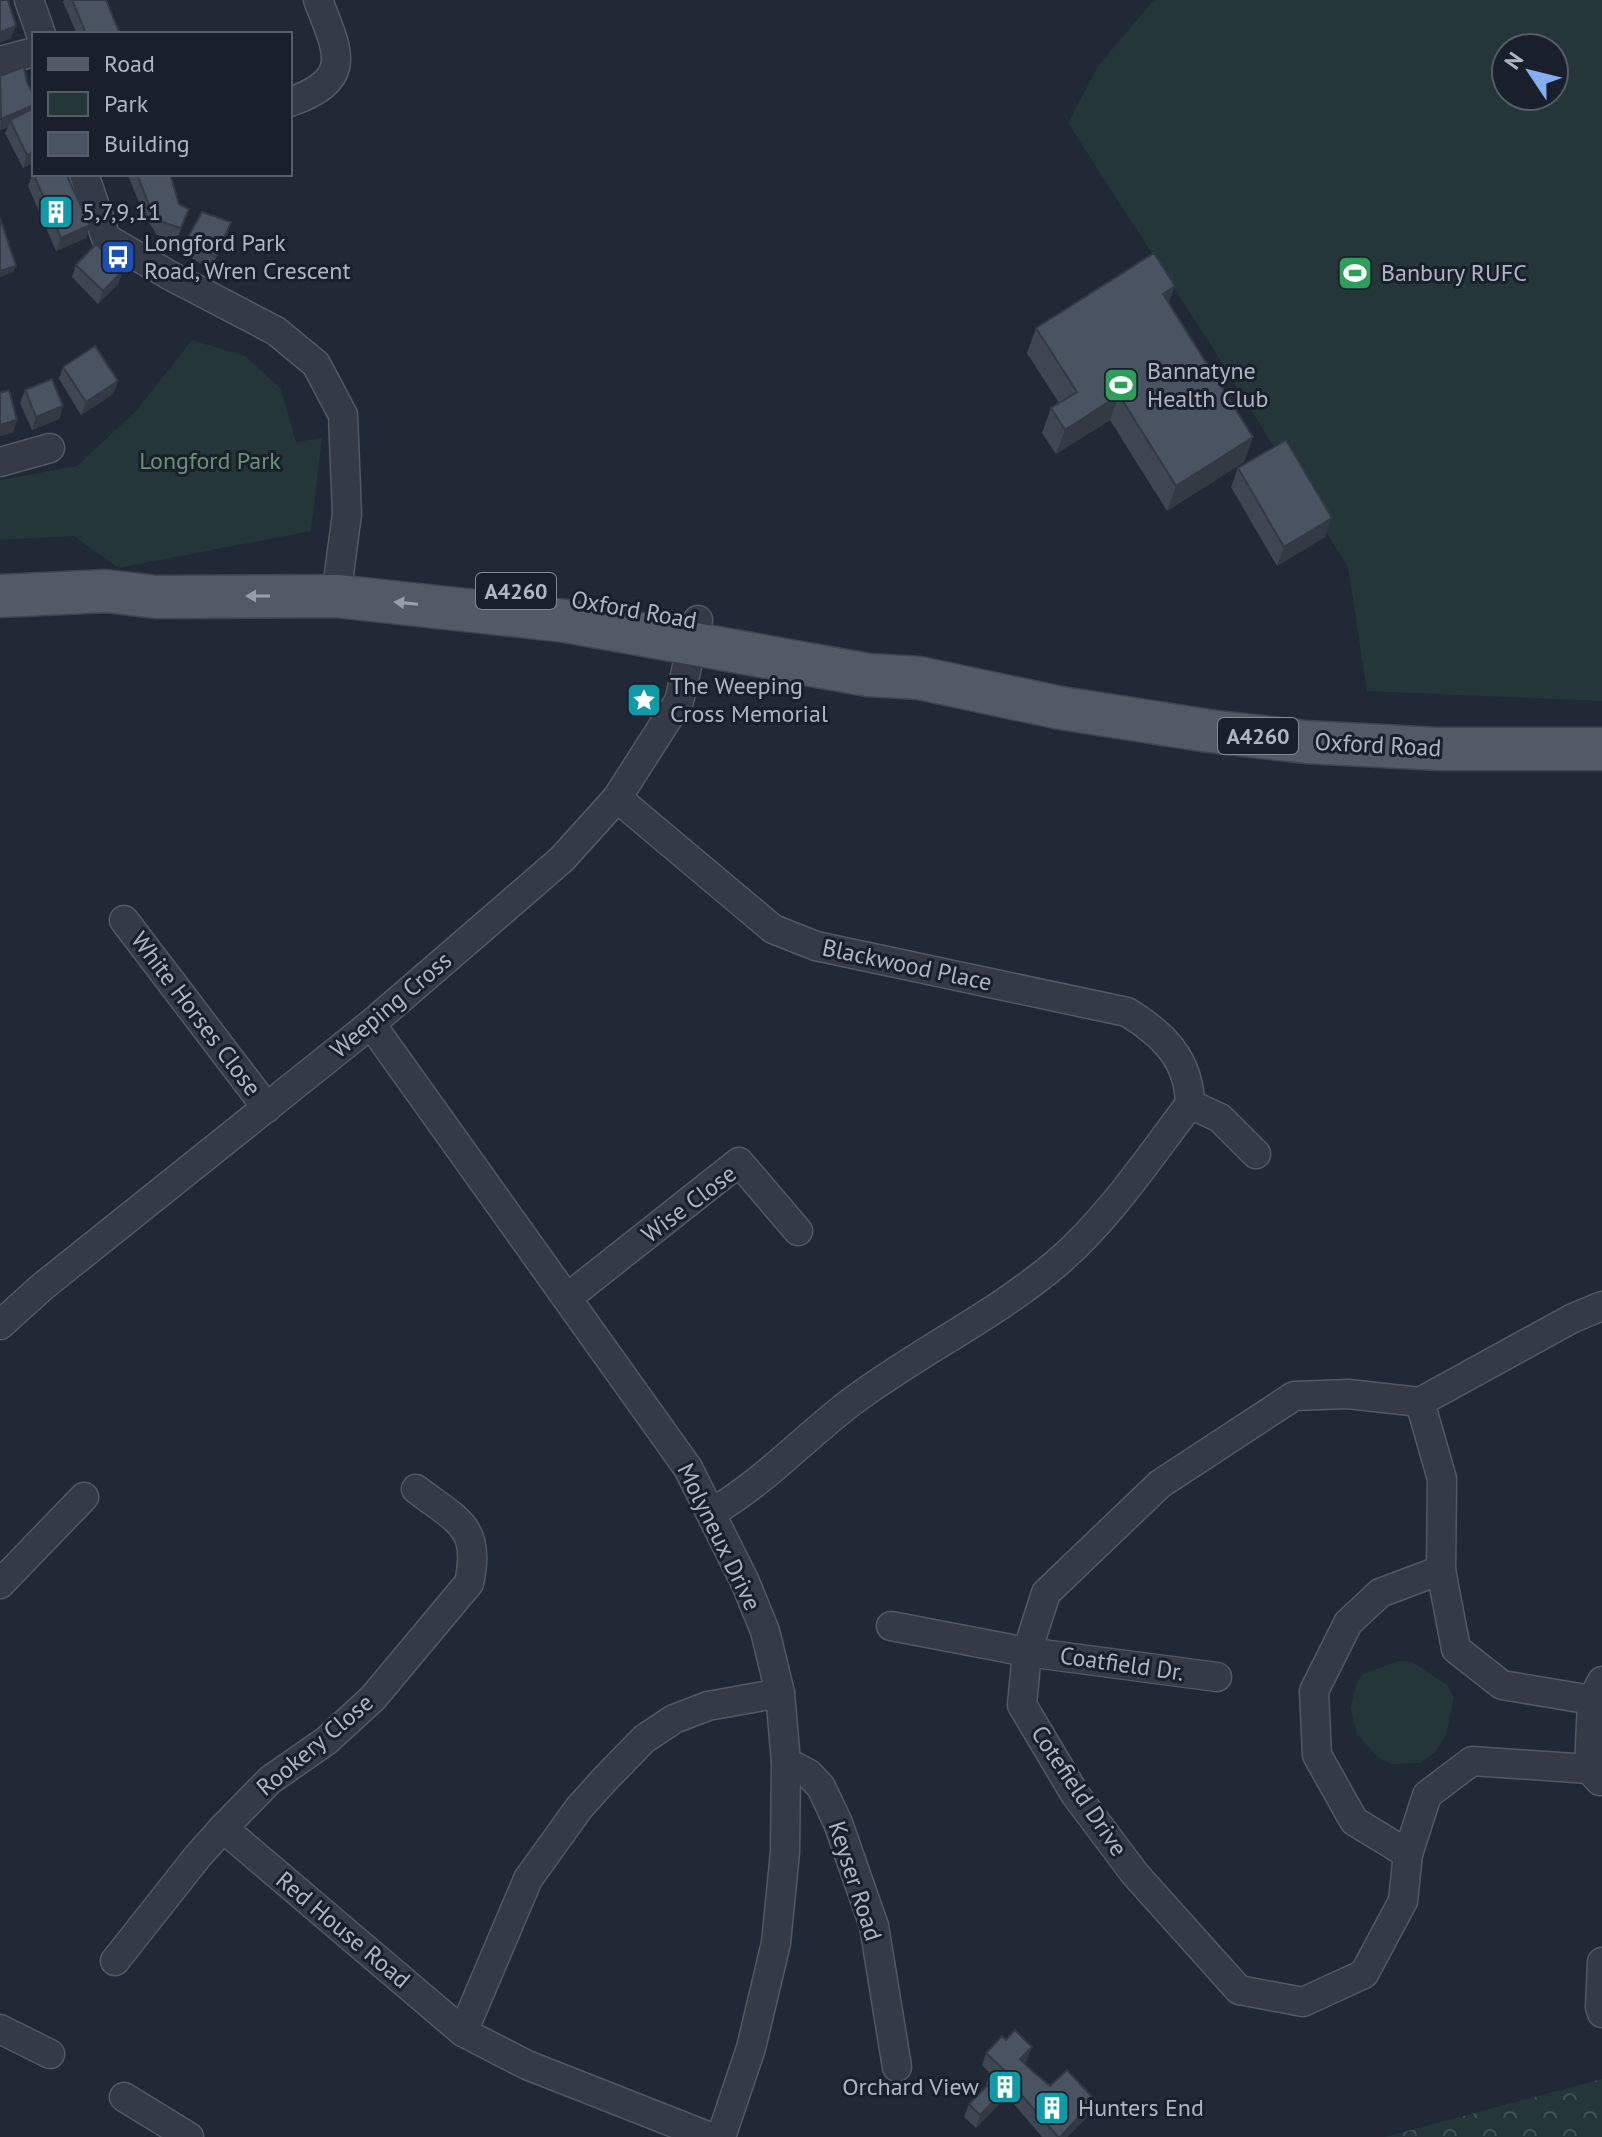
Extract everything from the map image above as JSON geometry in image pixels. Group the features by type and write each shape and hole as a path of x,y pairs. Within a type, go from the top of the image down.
{"main road":[{"name":"Oxford Road","path":"0,596 106,591 168,570 339,582 566,621 757,635 873,656 919,678 1061,708 1209,731 1306,742 1439,749 1602,749"}],"street":[{"path":"29,0 40,32"},
{"path":"292,101 314,93 333,77 338,51 318,0"},
{"path":"0,61 32,53"},
{"path":"86,176 106,238 276,331 316,364 343,415 347,514 339,582"},
{"path":"0,462 50,448"},
{"name":"Weeping Cross","path":"0,1325 42,1287 371,1024 562,859 617,798 679,701 695,632"},
{"name":"Blackwood Place","path":"617,798 773,929 816,946 1127,1012 1152,1027 1175,1053 1189,1084 1190,1104"},
{"name":"White Horses Close","path":"124,920 267,1108"},
{"name":"Molyneux Drive","path":"371,1024 688,1468 745,1582 765,1631 780,1693 786,1762 785,1852 776,1943 751,2048 721,2137"},
{"path":"711,1513 762,1479 849,1404 921,1353 1006,1301 1057,1262 1108,1213 1190,1104 1220,1118 1256,1154"},
{"name":"Wise Close","path":"567,1298 739,1162 798,1231"},
{"path":"1596,1776 1597,1690 1502,1685 1456,1649 1441,1570 1442,1479 1420,1402 1573,1318 1602,1306"},
{"name":"Cotefield Drive","path":"1420,1402 1348,1394 1294,1396 1160,1484 1046,1593 1027,1652 1022,1705 1075,1794 1135,1874 1239,1990 1303,2002 1364,1974 1403,1901 1408,1854 1427,1795 1472,1761 1596,1776"},
{"name":"Rookery Close","path":"115,1961 223,1828 270,1780 326,1741 373,1698 469,1583 474,1563 473,1544 465,1527 416,1489"},
{"path":"5,1570 84,1497"},
{"path":"1408,1854 1354,1821 1317,1755 1314,1691 1348,1623 1380,1593 1441,1570"},
{"name":"Coatfield Dr.","path":"891,1626 1027,1652 1217,1677"},
{"path":"463,2032 528,1879 579,1808 606,1778 644,1739 674,1719 708,1706 780,1693"},
{"name":"Keyser Road","path":"786,1762 809,1774 821,1787 838,1823 874,1926 897,2067"},
{"name":"Red House Road","path":"223,1828 463,2032 527,2065 710,2137"},
{"path":"1602,1962 1602,2013"},
{"path":"0,2029 50,2054"},
{"path":"124,2097 189,2137"}],"green space":[{"name":"Banbury RUFC","path":"1154,0 1602,0 1602,701 1367,691 1348,567 1068,123 1098,66"},
{"name":"Longford Park","path":"192,340 245,356 281,389 296,442 322,438 311,531 118,568 74,536 0,540 0,480 77,466 137,410"},
{"path":"1398,1661 1412,1662 1448,1686 1454,1697 1446,1735 1435,1752 1421,1763 1391,1764 1378,1757 1357,1734 1350,1708 1357,1682 1363,1674"},
{"path":"1602,2079 1602,2137 1385,2137"}],"building":[{"path":"0,0 8,0 16,26 0,32"},
{"path":"72,0 106,0 119,32 85,32"},
{"path":"24,67 32,93 32,106 1,119 0,76"},
{"path":"32,109 32,153 27,155 10,120"},
{"path":"34,176 67,176 90,225 61,238"},
{"path":"138,176 171,176 179,204 189,209 181,228 162,222 149,205"},
{"path":"202,212 231,222 216,257 187,239"},
{"path":"0,218 16,266 0,271"},
{"path":"96,244 123,271 103,291 76,265"},
{"name":"Bannatyne Health Club","path":"1154,253 1175,286 1163,294 1253,437 1176,486 1119,395 1065,430 1051,408 1077,392 1036,328"},
{"path":"95,346 118,381 86,402 63,367"},
{"path":"52,379 63,406 36,417 25,390"},
{"path":"9,390 17,420 0,425 0,393"},
{"path":"1286,440 1332,518 1284,547 1238,468"},
{"path":"1015,2030 1032,2047 1020,2059 1028,2067 1050,2086 1067,2070 1095,2100 1060,2137 1018,2091 1018,2077 980,2115 969,2104 991,2082 988,2079 995,2072 998,2076 1004,2070 986,2053 1002,2036 1006,2040"}],"place":[{"name":"5,7,9,11","path":"56,212"},
{"name":"Longford Park Road, Wren Crescent","path":"118,257"},
{"name":"Banbury RUFC","path":"1355,273"},
{"name":"Bannatyne Health Club","path":"1121,385"},
{"name":"The Weeping Cross Memorial","path":"644,700"},
{"name":"Orchard View","path":"1005,2087"},
{"name":"Hunters End","path":"1052,2108"}]}
